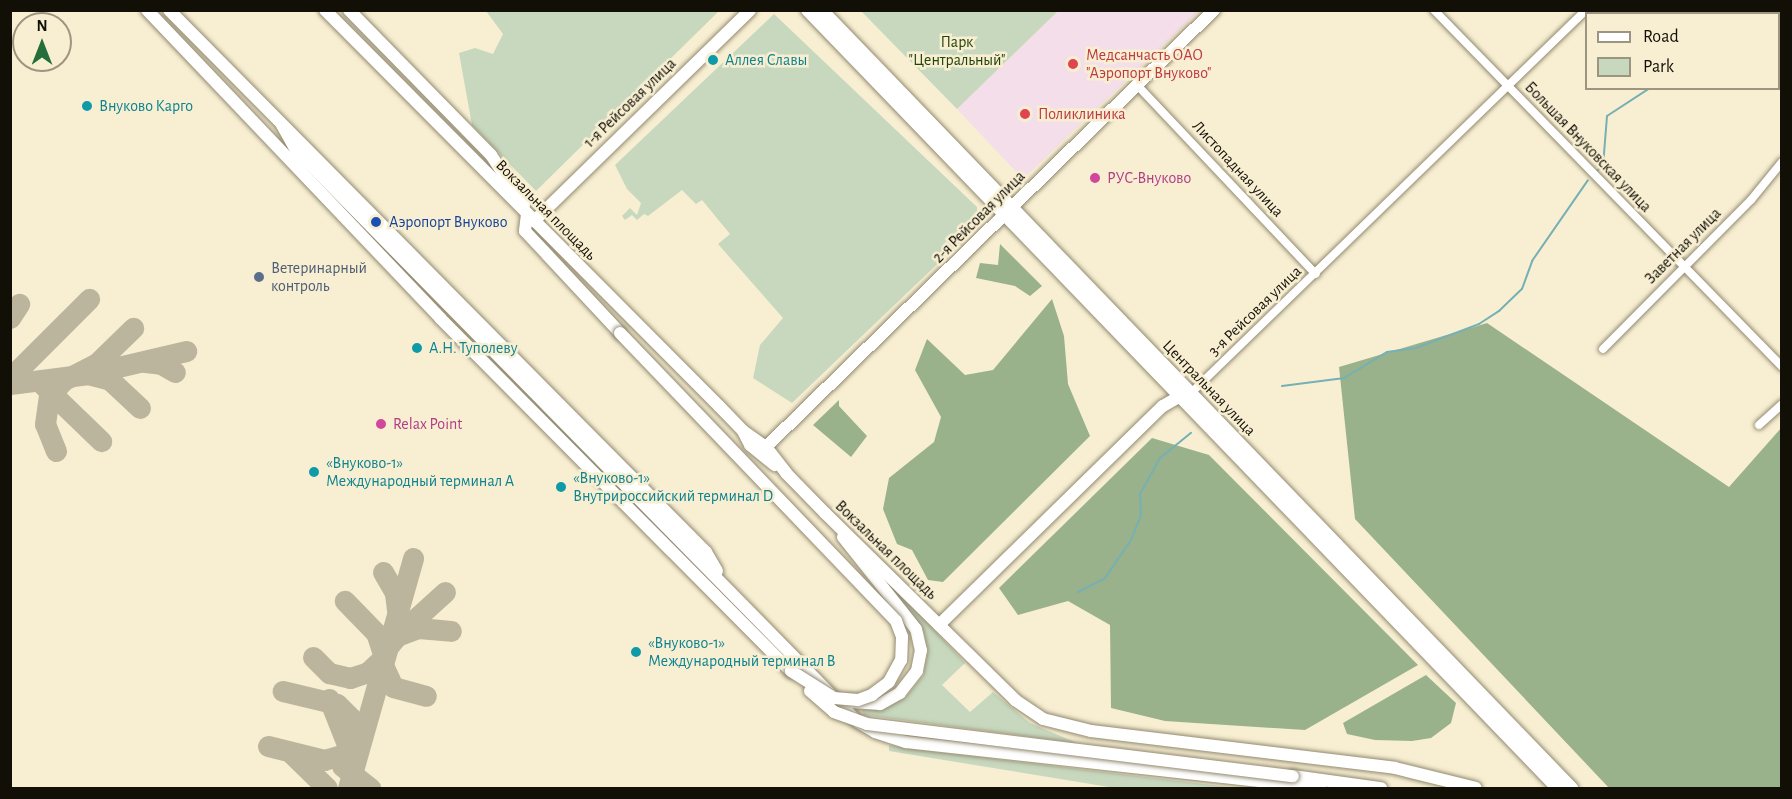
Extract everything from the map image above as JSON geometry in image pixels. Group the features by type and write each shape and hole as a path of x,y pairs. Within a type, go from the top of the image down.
{"main road":[{"path":"147,10 440,318 824,705 857,722 1381,789"},
{"path":"156,10 176,39"},
{"name":"Вокзальная площадь","path":"326,10 530,218 743,431 766,447 786,473 825,513 1021,706 1060,725 1395,768 1476,789"},
{"path":"349,10 491,155 530,218 525,231 620,333 887,609 898,626 903,649 899,667 884,687 867,698 834,698 791,671"},
{"name":"1-я Рейсовая улица","path":"530,218 750,10"},
{"name":"Центральная улица","path":"807,10 1008,211 1572,789"},
{"name":"Центральная улица","path":"822,10 1008,211"},
{"name":"2-я Рейсовая улица","path":"766,447 1214,10"},
{"path":"173,14 706,552 723,583"},
{"path":"282,124 296,150 723,583 830,697 869,729 906,742 1320,789"},
{"path":"452,309 469,313"},
{"name":"Центральная улица","path":"1185,394 1557,789"},
{"name":"3-я Рейсовая улица","path":"939,625 1154,415 1185,394"},
{"name":"Вокзальная площадь","path":"743,431 750,445 786,473"},
{"path":"585,445 602,446"},
{"path":"825,513 916,629 921,650 917,671 910,683 887,700 864,705 830,697"}],"street":[{"name":"Большая Внуковская улица","path":"1434,10 1782,367"},
{"name":"3-я Рейсовая улица","path":"1185,394 1316,274 1586,10"},
{"name":"Листопадная улица","path":"1137,85 1316,274"},
{"name":"Заветная улица","path":"1603,349 1751,200 1782,162"},
{"path":"1759,425 1782,404"}],"shaded area":[{"name":"Медсанчасть ОАО \"Аэропорт Внуково\"","path":"1058,11 1199,11 1023,179 957,109"}],"green space":[{"path":"486,11 719,11 536,191 472,125 459,53 475,48 493,54 503,34"},
{"name":"Парк \"Центральный\"","path":"861,11 1058,11 957,109"},
{"path":"774,14 977,207 978,225 792,403 753,378 760,345 783,318 718,244 730,234 702,200 696,204 682,190 648,216 644,214 637,220 632,215 625,220 622,216 630,208 637,215 641,203 627,189 615,165"},
{"path":"1000,244 1042,286 1030,296 1015,286 976,278 980,263 998,265"},
{"path":"1052,299 1064,336 1068,384 1090,436 943,582 928,580 912,550 897,544 883,509 889,478 934,442 941,417 915,370 927,339 965,375 993,370"},
{"path":"1487,323 1729,487 1781,428 1781,788 1609,788 1355,519 1339,367"},
{"path":"839,400 839,406 867,436 851,457 813,425"},
{"path":"1152,438 1209,455 1418,665 1305,730 1165,721 1111,708 1110,625 1068,601 1018,615 999,588"},
{"path":"899,592 965,663 942,685 970,712 993,692 1030,723 1077,743 864,715 862,710 883,708 905,698 923,676 928,651 924,633 898,596"},
{"path":"1426,675 1456,703 1451,723 1431,738 1412,741 1375,740 1347,734 1343,723"},
{"path":"889,745 1237,788 1115,788 889,751"}],"waterway":[{"path":"1598,170 1603,166 1607,116 1647,90"},
{"path":"1282,386 1344,378 1387,352 1416,348 1479,324 1499,311 1522,289 1532,261 1588,180"},
{"path":"1078,592 1105,578 1131,540 1141,515 1140,494 1160,458 1191,433"}],"taxiway":[{"path":"10,378 89,299"},
{"path":"10,318 19,304"},
{"path":"56,451 45,424 49,396 64,380 96,364 133,328"},
{"path":"10,384 88,374 186,351"},
{"path":"145,362 161,364 175,372"},
{"path":"88,374 110,380 140,408"},
{"path":"43,385 101,441"},
{"path":"348,788 413,558"},
{"path":"383,572 395,593 397,610"},
{"path":"402,631 445,592"},
{"path":"313,657 329,673 350,678 368,672 384,657 376,633 345,601"},
{"path":"387,648 397,636 418,628 451,631"},
{"path":"382,663 393,687 426,696"},
{"path":"268,746 324,760 345,754 360,743 356,723 337,704 283,691"},
{"path":"329,699 354,762"},
{"path":"291,753 327,788"},
{"path":"342,766 370,788"}],"place":[{"name":"Аллея Славы","path":"713,60"},
{"name":"Медсанчасть ОАО \"Аэропорт Внуково\"","path":"1073,64"},
{"name":"Внуково Карго","path":"87,106"},
{"name":"Поликлиника","path":"1025,114"},
{"name":"РУС-Внуково","path":"1095,178"},
{"name":"Аэропорт Внуково","path":"376,222"},
{"name":"Ветеринарный контроль","path":"259,277"},
{"name":"А.Н. Туполеву","path":"417,348"},
{"name":"Relax Point","path":"381,424"},
{"name":"«Внуково-1» Международный терминал А","path":"314,472"},
{"name":"«Внуково-1» Внутрироссийский терминал D","path":"561,487"},
{"name":"«Внуково-1» Международный терминал B","path":"636,652"}]}
